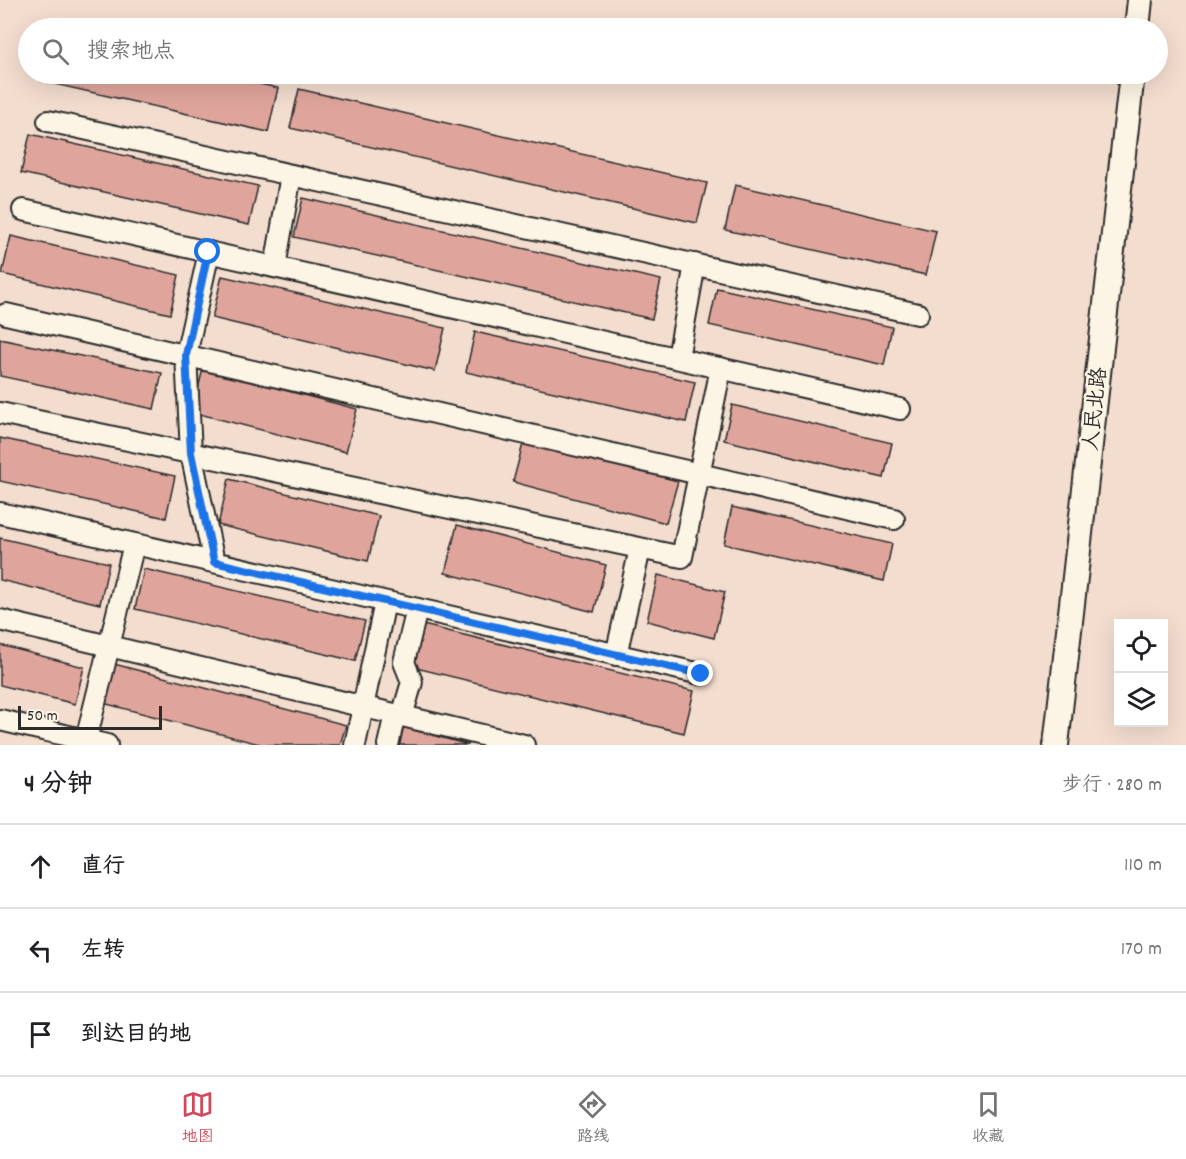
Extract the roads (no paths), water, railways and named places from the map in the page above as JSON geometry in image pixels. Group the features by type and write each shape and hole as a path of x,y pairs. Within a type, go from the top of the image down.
{"main road":[{"path":"1138,18 1140,0"},
{"name":"人民北路","path":"1056,745 1131,84"}],"street":[{"path":"48,121 918,314"},
{"path":"275,267 291,175"},
{"path":"23,210 900,409"},
{"path":"208,252 186,355 191,453 214,562"},
{"path":"678,358 695,264"},
{"path":"6,314 894,519"},
{"path":"0,413 682,557 721,368"},
{"path":"0,513 701,674"},
{"path":"86,740 134,544"},
{"path":"616,655 640,549"},
{"path":"355,745 385,602"},
{"path":"388,745 412,682 404,662 417,609"},
{"path":"0,621 524,745"},
{"path":"0,720 107,745"}]}
